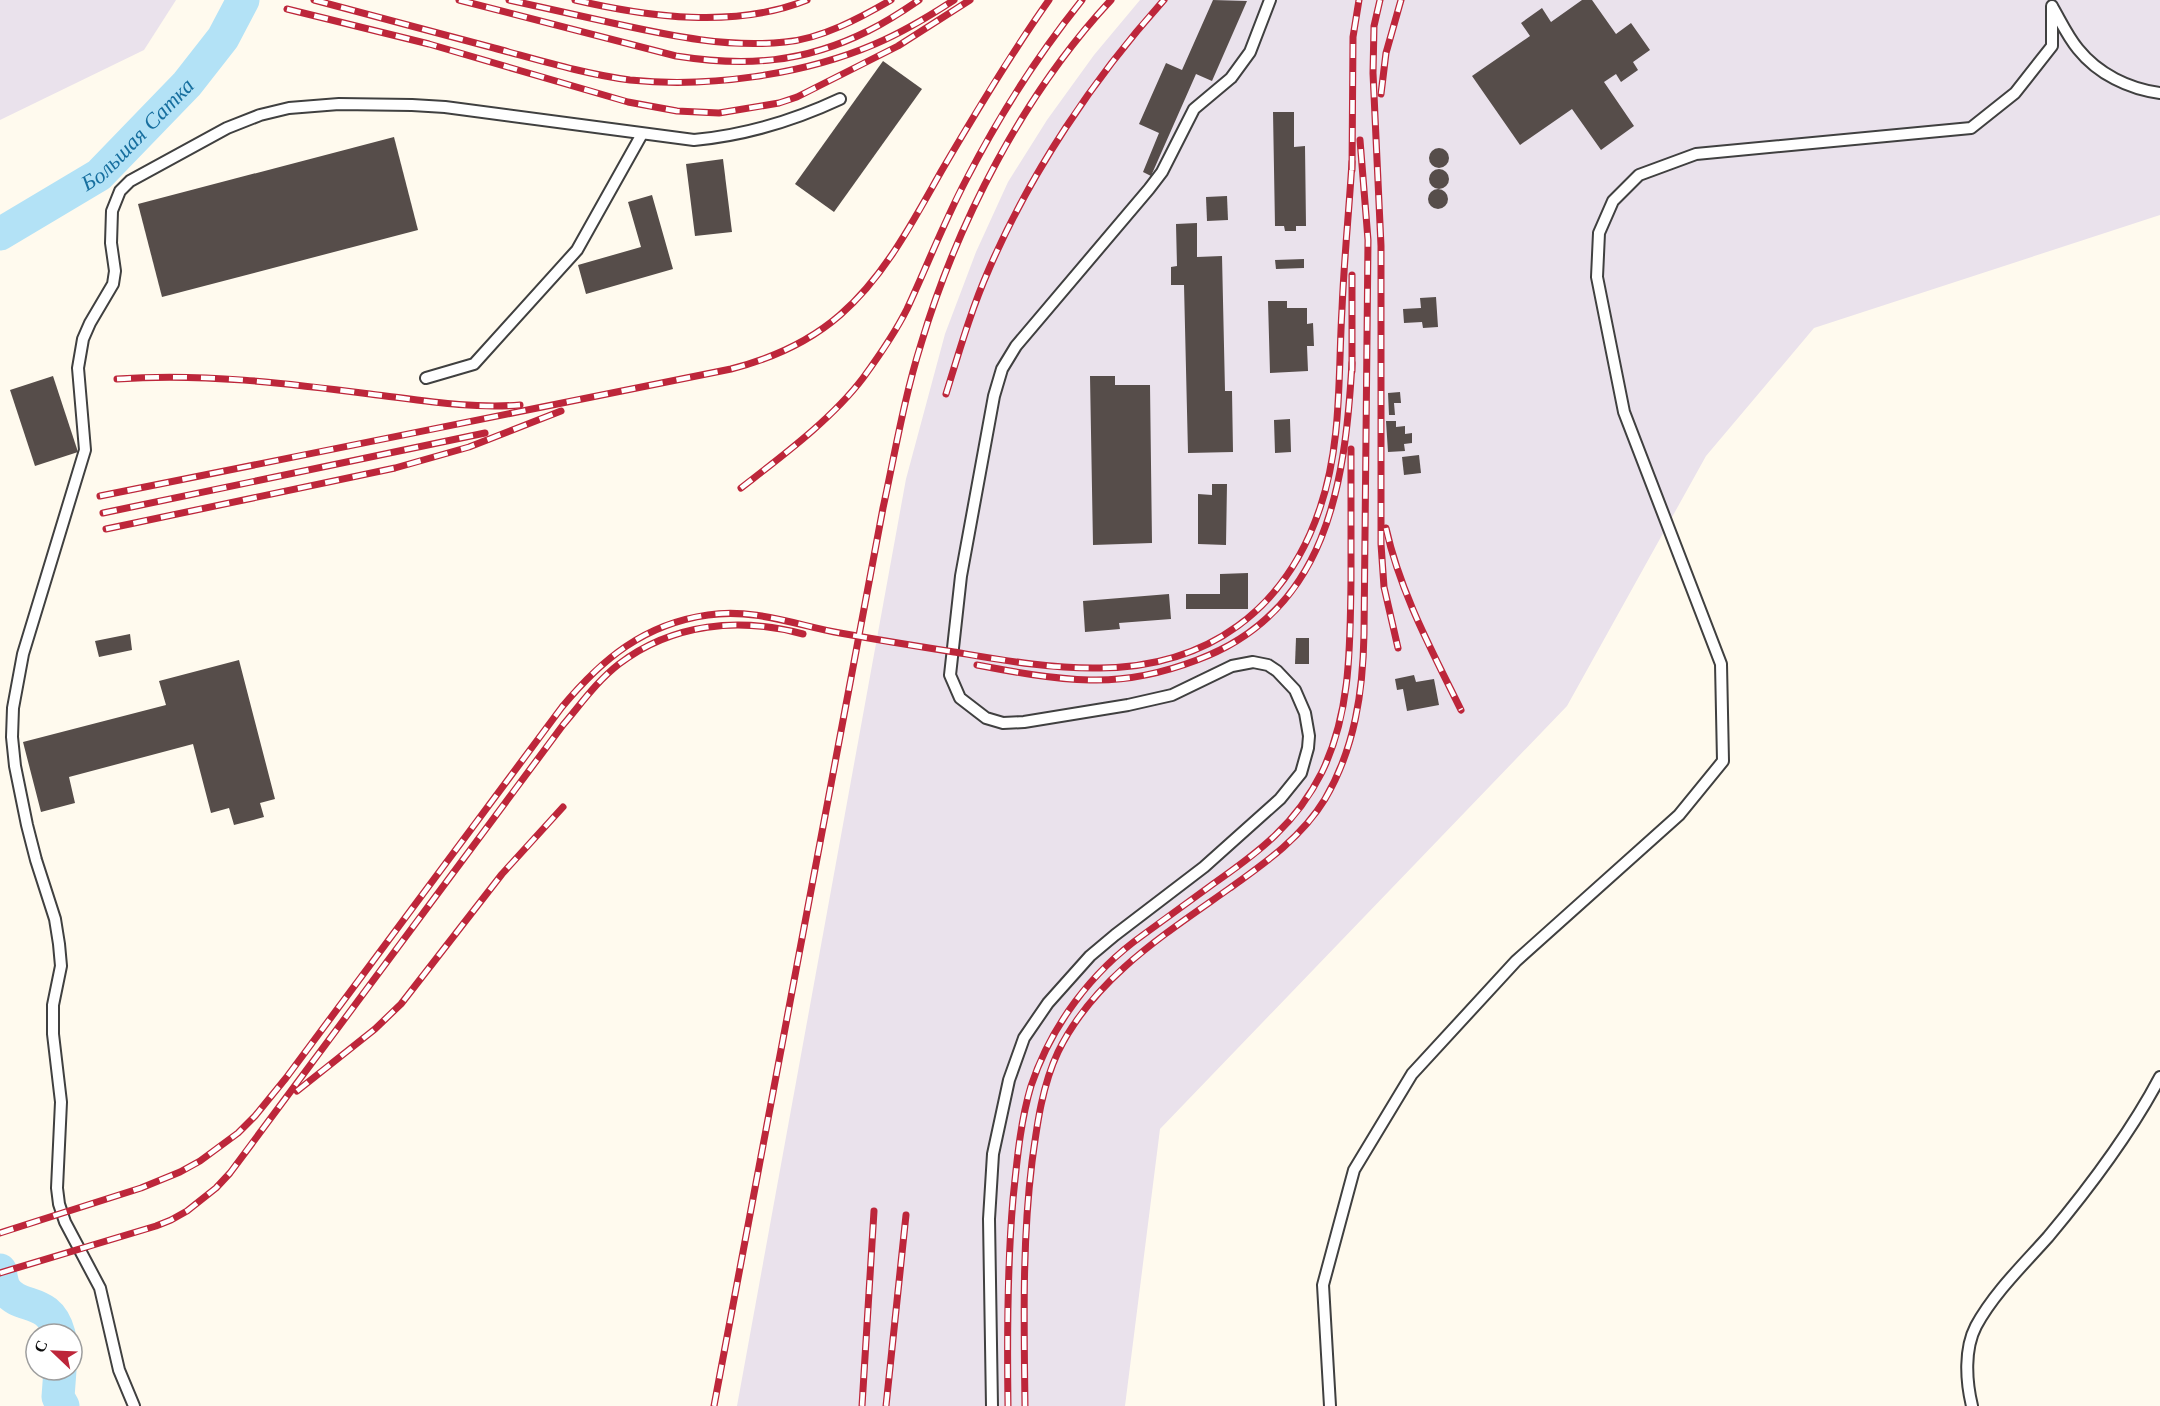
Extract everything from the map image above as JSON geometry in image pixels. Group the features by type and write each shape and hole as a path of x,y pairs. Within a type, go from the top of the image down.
{"lane":[{"path":"992,1406 989,1219 993,1154 1009,1080 1024,1038 1048,1003 1090,957 1204,867 1286,792 1301,773 1307,754 1309,736 1305,713 1295,690 1277,671 1268,665 1253,662 1232,666 1172,695 1073,715 1003,723 986,718 967,705 960,698 950,675 952,639 990,417 1002,369 1016,345 1149,189 1161,172 1194,110 1231,78 1258,35 1270,0"},
{"path":"2051,3 2078,50 2094,65 2129,86 2160,93"},
{"path":"1330,1406 1323,1285 1354,1170 1412,1074 1516,961 1679,815 1723,761 1721,664 1624,412 1597,277 1599,233 1613,201 1639,175 1696,154 1971,128 2015,93 2052,46 2051,3"},
{"path":"134,1406 119,1370 100,1288 64,1221 59,1204 57,1188 61,1102 53,1034 53,1005 61,966 59,944 56,919 36,860 24,814 12,737 13,708 23,654 85,450 78,368 83,339 113,284 115,272 111,224 112,211 120,191 130,181 227,128 260,115 289,108 339,104 423,106 478,111 694,140 726,137 759,130 789,121 840,99"},
{"path":"426,378 474,364 577,250 642,134"},
{"path":"1972,1406 1967,1357 1975,1328 1992,1302 2050,1235 2106,1164 2160,1077"}],"shaded area":[{"path":"0,0 176,0 144,50 0,120"},
{"path":"1140,0 2160,0 2160,215 1814,328 1706,456 1567,706 1160,1129 1125,1406 737,1406 906,479 945,334 976,252 1008,182 1047,120 1094,55"}],"building":[{"path":"1213,0 1247,1 1212,81 1196,74 1151,176 1143,172 1159,133 1139,124 1166,63 1182,70"},
{"path":"1582,0 1592,0 1616,34 1631,23 1650,50 1633,62 1638,70 1621,82 1616,74 1604,82 1634,126 1601,150 1572,109 1520,145 1472,76 1530,36 1521,23 1542,8 1551,22"},
{"path":"883,61 922,89 834,212 795,184"},
{"path":"1273,112 1294,112 1294,147 1305,146 1306,226 1296,226 1296,231 1285,231 1284,226 1275,226"},
{"path":"394,137 418,230 162,297 138,204"},
{"path":"1439,148 1446,151 1449,158 1446,165 1439,168 1432,165 1429,158 1432,151"},
{"path":"723,159 732,232 695,236 686,164"},
{"path":"1439,169 1446,172 1449,179 1446,186 1439,189 1432,186 1429,179 1432,172"},
{"path":"1438,189 1445,192 1448,199 1445,206 1438,209 1431,206 1428,199 1431,192"},
{"path":"652,195 673,269 586,294 578,265 641,247 628,202"},
{"path":"1227,196 1228,220 1207,221 1206,197"},
{"path":"1197,223 1197,257 1222,256 1225,391 1232,391 1233,452 1188,453 1184,285 1171,285 1171,267 1177,266 1176,224"},
{"path":"1304,259 1304,268 1276,269 1275,260"},
{"path":"1436,297 1438,327 1423,328 1422,322 1404,323 1403,309 1421,308 1420,298"},
{"path":"1268,301 1287,301 1287,308 1307,308 1307,324 1313,323 1314,346 1307,346 1308,371 1270,373"},
{"path":"53,376 78,452 35,466 10,390"},
{"path":"1090,376 1115,376 1115,385 1150,385 1152,543 1093,545"},
{"path":"1400,392 1401,403 1394,403 1395,415 1389,415 1388,393"},
{"path":"1290,419 1291,452 1275,453 1274,420"},
{"path":"1386,421 1396,421 1396,427 1405,426 1405,434 1412,433 1412,443 1404,444 1405,451 1388,452"},
{"path":"1419,455 1421,473 1404,475 1402,457"},
{"path":"1212,484 1227,484 1226,545 1198,544 1198,494 1212,495"},
{"path":"1248,573 1248,609 1186,609 1186,594 1220,594 1220,574"},
{"path":"1169,594 1171,619 1119,623 1120,629 1085,632 1083,601"},
{"path":"130,634 132,650 99,657 95,641"},
{"path":"1296,638 1309,638 1309,664 1295,664"},
{"path":"239,660 275,799 260,803 264,817 234,825 229,808 211,813 193,744 69,777 75,803 41,812 23,742 166,705 159,681"},
{"path":"1414,675 1416,682 1434,679 1439,705 1407,711 1403,689 1397,690 1395,679"}],"waterway":[{"name":"Большая Сатка","path":"0,234 99,175 187,84 223,38 243,0"},
{"name":"Большая Сатка","path":"0,1270 2,1282 11,1296 41,1309 54,1322"},
{"name":"Большая Сатка","path":"59,1382 58,1397 63,1406"}],"railway":[{"path":"314,0 545,62 630,80 660,82 755,77 817,64 875,44 954,0"},
{"path":"459,0 676,56 727,61 774,60 821,50 868,31 919,0"},
{"path":"509,0 679,37 742,43 785,42 812,37 853,20 891,0"},
{"path":"575,0 632,11 691,17 751,15 807,0"},
{"path":"287,9 429,44 628,102 677,111 719,113 779,103 797,97 898,46 970,0"},
{"path":"100,496 731,369 774,355 802,341 840,315 871,283 909,228 994,84 1049,0"},
{"path":"741,488 837,408 875,361 907,309 958,196 992,133 1034,65 1082,0"},
{"path":"714,1406 883,508 915,364 936,298 954,252 997,162 1022,118 1050,76 1111,0"},
{"path":"946,394 983,284 1024,197 1089,94 1164,0"},
{"path":"1352,170 1353,37 1359,0"},
{"path":"1380,0 1374,26 1373,73 1381,246 1381,544 1384,587 1398,648"},
{"path":"1381,94 1386,53 1401,0"},
{"path":"1025,1406 1024,1284 1029,1192 1041,1106 1052,1065 1058,1052 1073,1026 1111,980 1157,941 1243,879 1294,837 1316,813 1325,799 1344,760 1350,739 1362,677 1364,634 1368,240 1360,140"},
{"path":"0,1233 141,1188 180,1172 200,1161 238,1133 286,1078 562,707 609,659 644,635 664,626 708,615 742,614 775,618 854,636 1008,661 1063,667 1100,668 1139,665 1175,657 1208,644 1238,626 1264,603 1286,576 1305,544 1327,484 1338,409 1352,162"},
{"path":"1352,275 1352,371"},
{"path":"977,665 1062,678 1117,679 1184,665 1241,638 1275,610 1301,577 1321,539 1334,498 1343,454 1352,363"},
{"path":"117,379 181,377 244,380 445,403 482,406 520,405"},
{"path":"106,529 395,468 469,447 561,411"},
{"path":"103,513 485,433"},
{"path":"1008,1406 1011,1225 1019,1142 1031,1086 1050,1042 1090,983 1124,950 1275,836 1300,807 1322,772 1339,726 1347,678 1351,605 1351,449"},
{"path":"1386,528 1408,598 1461,710"},
{"path":"0,1273 156,1226 187,1211 216,1188 230,1173 563,725 596,685 619,664 640,650 662,640 707,627 755,626 803,634"},
{"path":"297,1091 375,1029 401,1004 502,874 563,807"},
{"path":"862,1406 874,1211"},
{"path":"886,1406 906,1215"}]}
